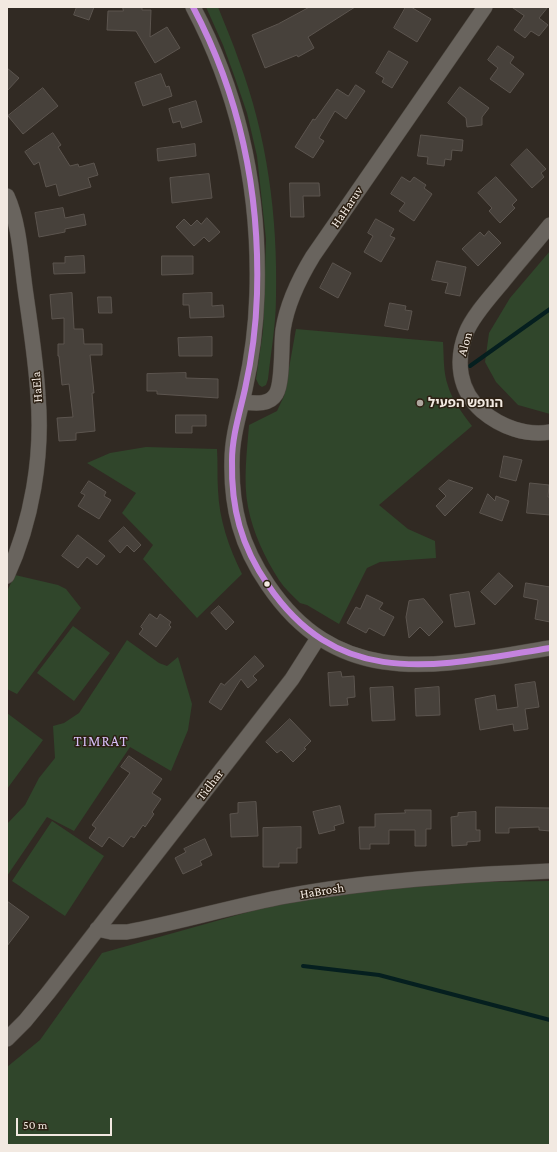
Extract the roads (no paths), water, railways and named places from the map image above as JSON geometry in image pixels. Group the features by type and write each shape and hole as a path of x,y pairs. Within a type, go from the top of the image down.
{"street":[{"path":"193,7 217,58 229,91 239,126 253,199 256,237 257,301 252,351 236,425 232,457 232,487 236,516 244,543 257,569 274,594 294,616 318,638 334,647 377,661 427,665 457,663 550,648"},
{"name":"HaHaruv","path":"242,402 261,403 268,401 276,395 279,385 282,342 286,318 293,296 302,276 313,256 485,7"},
{"name":"HaEla","path":"7,196 18,239 36,367 39,427 38,456 28,514 7,576"},
{"name":"Alon","path":"550,225 484,304 466,333 459,360 462,384 474,404 492,420 516,430 542,433 550,432"},
{"name":"Tidhar","path":"7,1038 25,1021 98,929 292,679 318,638"},
{"name":"HaBrosh","path":"98,929 111,932 127,932 286,896 356,885 441,877 550,871"}],"waterway":[{"path":"470,366 550,309"},
{"path":"303,966 379,975 550,1020"}],"place":[{"name":"הנופש הפעיל","path":"420,403"}],"district":[{"name":"TIMRAT","path":"101,741"}]}
